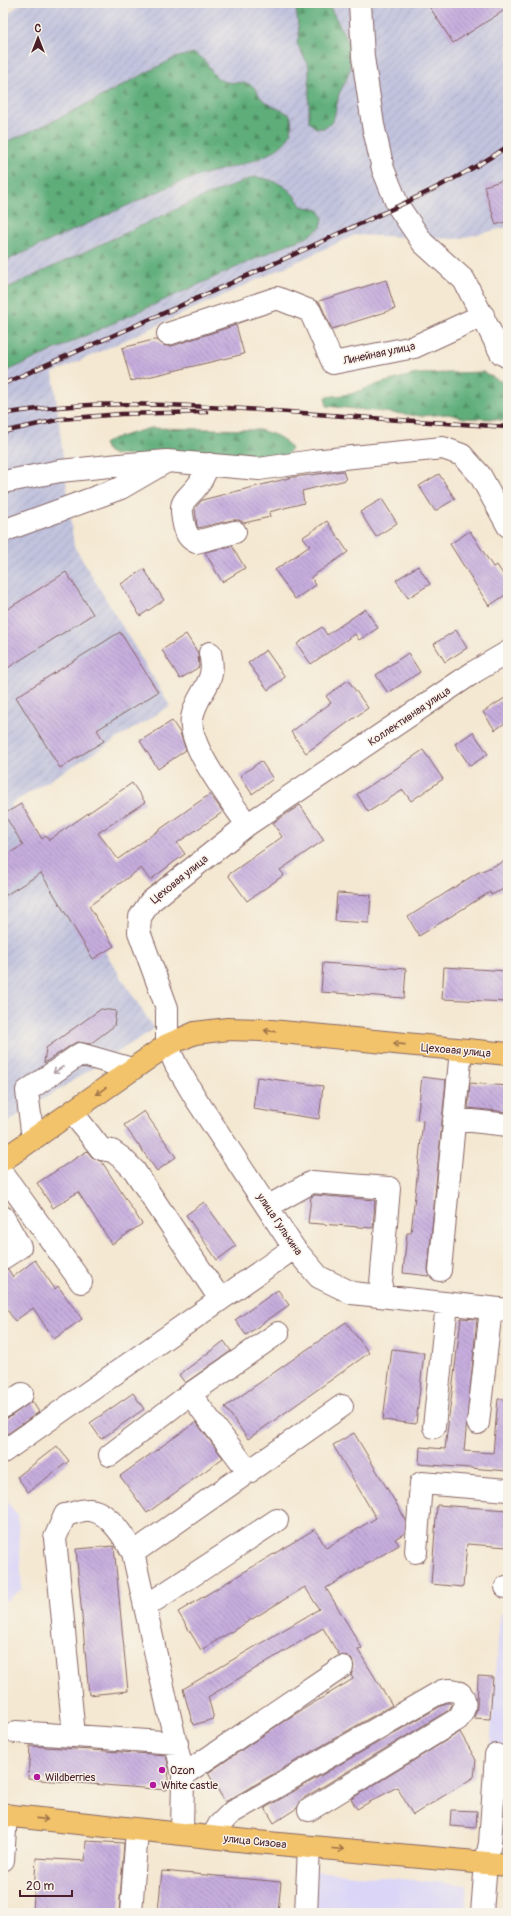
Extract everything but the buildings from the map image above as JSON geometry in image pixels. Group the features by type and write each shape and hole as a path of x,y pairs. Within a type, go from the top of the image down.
{"main road":[{"name":"Цеховая улица","path":"3,1160 167,1045 195,1034 234,1030 261,1030 508,1054"},
{"name":"улица Сизова","path":"5,1815 137,1830 182,1833 309,1847 508,1865"}],"street":[{"path":"360,3 363,57 373,125 383,169 398,206 423,243 464,280 501,353 508,357"},
{"name":"Линейная улица","path":"168,334 277,298 310,311 333,363 414,347 482,315"},
{"path":"3,482 60,471 167,462 259,469 443,448 462,455 480,475 508,526"},
{"path":"3,531 122,488 167,462"},
{"path":"209,464 199,484 186,497 181,508 185,529 189,538 196,542 235,532"},
{"path":"210,652 213,665 211,679 197,702 192,718 192,732 199,752 247,825"},
{"name":"Коллективная улица","path":"310,782 474,672 508,652"},
{"name":"Цеховая улица","path":"167,1045 167,1008 139,932 140,917 150,902 247,825 310,782"},
{"name":"улица Гулькина","path":"167,1045 176,1065 196,1099 294,1248 319,1277 336,1287 352,1293 500,1309"},
{"path":"440,1270 461,1050"},
{"path":"34,1139 27,1091 80,1054 132,1069"},
{"path":"72,1112 101,1149 112,1151 122,1158 134,1170 220,1299"},
{"path":"454,1119 508,1124"},
{"path":"3,1174 81,1282"},
{"path":"267,1207 312,1182 389,1188 380,1296"},
{"path":"3,1217 20,1247 3,1258"},
{"path":"3,1452 294,1248"},
{"path":"434,1426 447,1304"},
{"path":"478,1423 500,1309"},
{"path":"110,1455 190,1394 278,1333"},
{"path":"3,1407 22,1394"},
{"path":"190,1394 249,1472"},
{"path":"134,1553 342,1406"},
{"path":"416,1552 421,1482 508,1490"},
{"path":"74,1735 55,1538 65,1515 90,1510 107,1518 122,1532 134,1553 183,1775 182,1833"},
{"path":"146,1606 277,1520"},
{"path":"183,1775 342,1667"},
{"path":"212,1837 219,1825 231,1813 442,1691 451,1689 458,1691 463,1696 465,1705 464,1712 458,1719 309,1810"},
{"path":"16,1732 177,1743"},
{"path":"482,1913 486,1862 490,1843 496,1755"},
{"path":"3,1860 5,1815"},
{"path":"131,1913 137,1830"},
{"path":"306,1913 309,1847"}],"shaded area":[{"path":"21,3 508,3 508,227 457,239 355,235 53,373 74,546 170,706 11,804 154,1029 3,1125 3,19"},
{"path":"3,1496 18,1516 22,1589 3,1603"},
{"path":"500,1614 508,1615 508,1845 483,1842"},
{"path":"304,1870 467,1885 465,1913 302,1913"}],"green space":[{"path":"293,3 328,3 349,44 350,69 339,94 333,122 325,128 316,128 309,122 309,67 297,43 299,34 296,8"},
{"path":"193,53 203,59 215,76 222,81 251,85 255,88 264,101 290,115 291,129 286,140 276,150 262,157 247,163 175,184 3,262 3,143 47,124 175,58"},
{"path":"254,177 269,180 282,185 297,199 301,206 319,210 323,218 321,227 306,238 288,244 3,373 3,290 198,199"},
{"path":"483,372 508,385 508,421 465,418 448,414 421,416 327,406 325,397 351,394 378,384 416,374"},
{"path":"150,428 259,430 281,438 291,449 286,457 261,457 235,460 116,455 108,452 104,444 112,439"}],"railway":[{"path":"3,384 300,252 405,203 448,182 508,146"},
{"path":"3,414 71,406 139,404 241,409 508,427"},
{"path":"3,432 61,419 121,414 206,412"}],"place":[{"name":"Ozon","path":"162,1770"},
{"name":"Wildberries","path":"37,1777"},
{"name":"White castle","path":"153,1785"}]}
